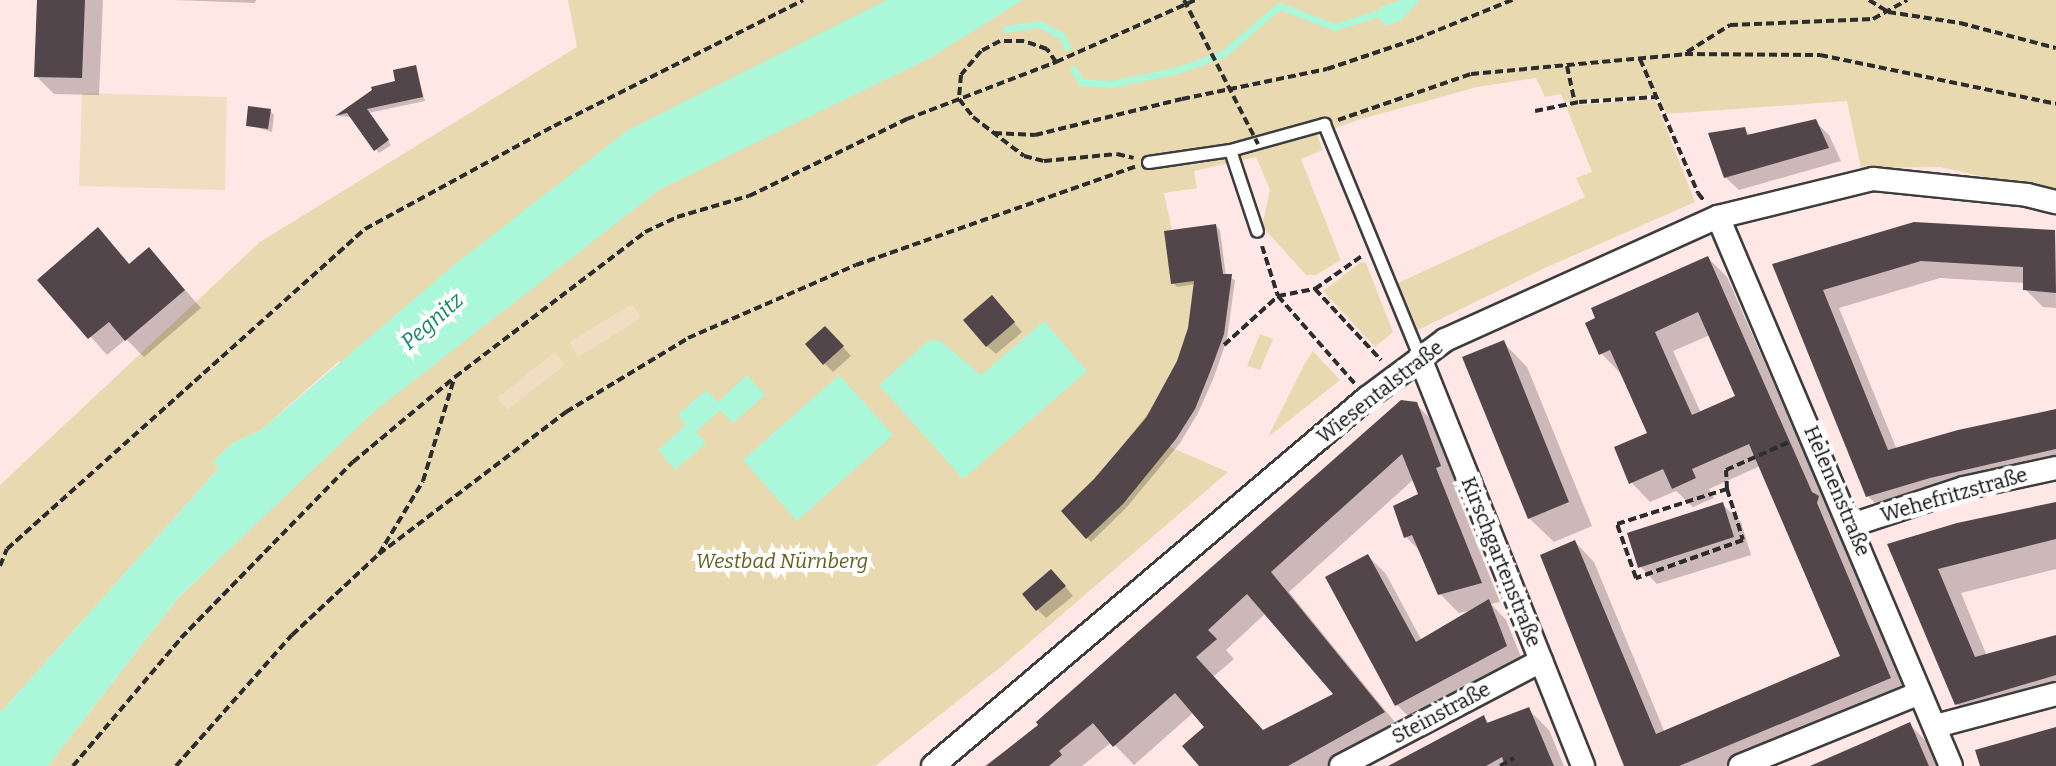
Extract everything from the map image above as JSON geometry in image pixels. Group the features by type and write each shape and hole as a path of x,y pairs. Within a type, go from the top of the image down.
{"street":[{"name":"Wiesentalstraße","path":"933,766 1367,398 1445,340 1718,217 1873,179 2027,195 2056,202"},
{"name":"Helenenstraße","path":"1718,217 1852,525 1951,766"},
{"name":"Kirschgartenstraße","path":"1420,358 1583,766"},
{"name":"Wehefritzstraße","path":"1852,525 1964,488 2056,468"},
{"name":"Steinstraße","path":"1341,766 1541,661"},
{"path":"1740,766 1920,693"},
{"path":"1936,726 2056,694"}],"lane":[{"path":"1148,162 1258,144 1324,124 1420,358"},
{"path":"1230,150 1257,231"}],"path":[{"path":"0,553 365,229 581,112 803,0"},
{"path":"1184,0 1258,144"},
{"path":"73,766 181,638 353,462 455,377 645,232 677,217 749,196 907,119 1056,62 1195,0"},
{"path":"994,133 1035,135 1182,99 1327,69 1416,39 1512,0"},
{"path":"1869,0 1888,12 1960,23 2056,48"},
{"path":"1685,54 1730,25 1873,19 1907,0"},
{"path":"1056,62 1047,49 1024,41 1000,41 981,51 961,75 959,99 973,117 1024,156 1044,161 1117,154 1148,162"},
{"path":"1324,124 1471,74 1685,54 1820,55 2056,104"},
{"path":"1640,59 1698,193 1718,217"},
{"path":"1567,65 1575,103"},
{"path":"1535,111 1575,103 1656,97"},
{"path":"176,766 292,635 379,554 566,412 688,338 856,265 1148,162"},
{"path":"1257,231 1278,296 1367,398"},
{"path":"1224,345 1278,296 1315,289 1355,260 1375,251"},
{"path":"1315,289 1396,376"},
{"path":"379,554 423,481 455,377"},
{"path":"1727,489 1617,524 1636,578 1743,540 1727,489 1726,470 1812,432"},
{"path":"0,566 7,549"},
{"path":"1500,766 1514,758"}],"green space":[{"name":"Westbad Nürnberg","path":"568,0 2056,0 2056,193 1940,167 1861,168 1847,101 1666,114 1658,94 1564,102 1561,94 1545,97 1536,78 1477,87 1358,120 1317,135 1323,150 1301,159 1341,260 1316,275 1306,275 1262,226 1270,190 1256,157 1194,171 1197,188 1164,193 1172,230 1216,224 1223,274 1232,274 1224,335 1195,409 1170,447 1228,472 1002,666 875,766 48,766 177,599 375,410 339,361 261,430 233,443 213,461 218,469 0,713 0,485 260,242 577,47","holes":["1051,569 1065,586 1036,610 1022,594"]},
{"path":"1655,99 1695,202 1545,268 1418,330 1398,283 1585,197 1576,178 1592,172 1566,106"},
{"path":"1361,262 1366,263 1393,332 1375,347 1323,291"},
{"path":"1260,334 1273,339 1260,370 1247,366"},
{"path":"1313,351 1340,380 1268,437 1305,363"}],"shaded area":[{"path":"82,93 227,97 225,190 79,186"},
{"path":"632,304 641,318 578,357 569,342"},
{"path":"555,352 565,365 507,410 497,398"}],"water":[{"name":"Pegnitz","path":"887,0 1023,0 930,58 659,190 376,410 177,599 48,766 0,766 0,713 218,469 213,461 233,443 261,430 454,265 628,130"},
{"path":"1401,0 1420,0 1400,21 1385,26 1376,14 1380,7"},
{"path":"1044,321 1087,371 963,479 879,385 928,341 939,340 981,375"},
{"path":"747,375 765,395 733,423 720,410 696,432 706,443 675,470 658,450 686,425 678,415 706,390 718,402"},
{"path":"839,375 893,435 797,521 743,460"}],"building":[{"path":"37,0 85,0 82,78 34,77"},
{"path":"416,65 423,97 367,109 389,140 374,151 347,113 335,116 372,90 371,87 395,81 393,70"},
{"path":"248,106 271,109 268,129 246,126"},
{"path":"1816,119 1829,148 1724,178 1708,133 1745,127 1747,135"},
{"path":"1914,222 2055,230 2056,293 2023,290 2023,267 1921,261 1823,290 1888,450 1958,430 2056,409 2056,449 1930,478 1866,497 1772,264"},
{"path":"1216,224 1223,274 1232,274 1224,334 1195,409 1176,439 1123,504 1086,539 1061,511 1094,479 1146,418 1177,361 1188,328 1194,281 1171,284 1164,231"},
{"path":"98,227 129,264 149,247 185,290 125,341 109,322 88,339 37,280"},
{"path":"1708,256 1812,492 1819,496 1817,503 1891,678 1679,766 1624,766 1540,555 1575,540 1656,734 1840,656 1749,444 1692,469 1696,478 1672,489 1663,469 1629,484 1614,447 1647,433 1610,350 1599,355 1585,323 1595,318 1591,308","holes":["1698,312 1735,396 1692,415 1655,332"]},
{"path":"992,295 1015,322 986,347 963,320"},
{"path":"825,326 844,346 823,365 805,344"},
{"path":"1504,340 1569,502 1528,519 1462,357"},
{"path":"1401,400 1417,402 1441,466 1436,468 1482,583 1438,595 1412,535 1404,538 1393,506 1418,494 1402,454 1271,572 1385,712 1288,766 1199,766 1182,746 1204,727 1175,693 1113,747 1093,723 1059,751 1062,755 1049,766 986,766 1038,725 1036,722","holes":["1247,594 1333,694 1263,730 1196,657 1217,639 1208,630"]},
{"path":"1723,502 1734,537 1638,568 1627,533"},
{"path":"2056,502 2056,539 1938,569 1975,657 2056,635 2056,675 1955,705 1887,544 1957,523"},
{"path":"1368,554 1416,642 1489,599 1507,646 1395,706 1325,577"},
{"path":"1051,569 1066,586 1036,611 1022,594"},
{"path":"1529,707 1554,766 1505,766 1502,757 1486,766 1388,766 1484,715 1487,723"},
{"path":"1910,722 1929,766 1810,766 1881,735"},
{"path":"2056,727 2056,766 1980,766 1975,750"}],"waterway":[{"path":"1073,69 1081,82 1111,84 1178,70 1223,54 1279,6 1335,27 1376,14"},
{"path":"1006,29 1039,24 1062,36 1067,47"}]}
